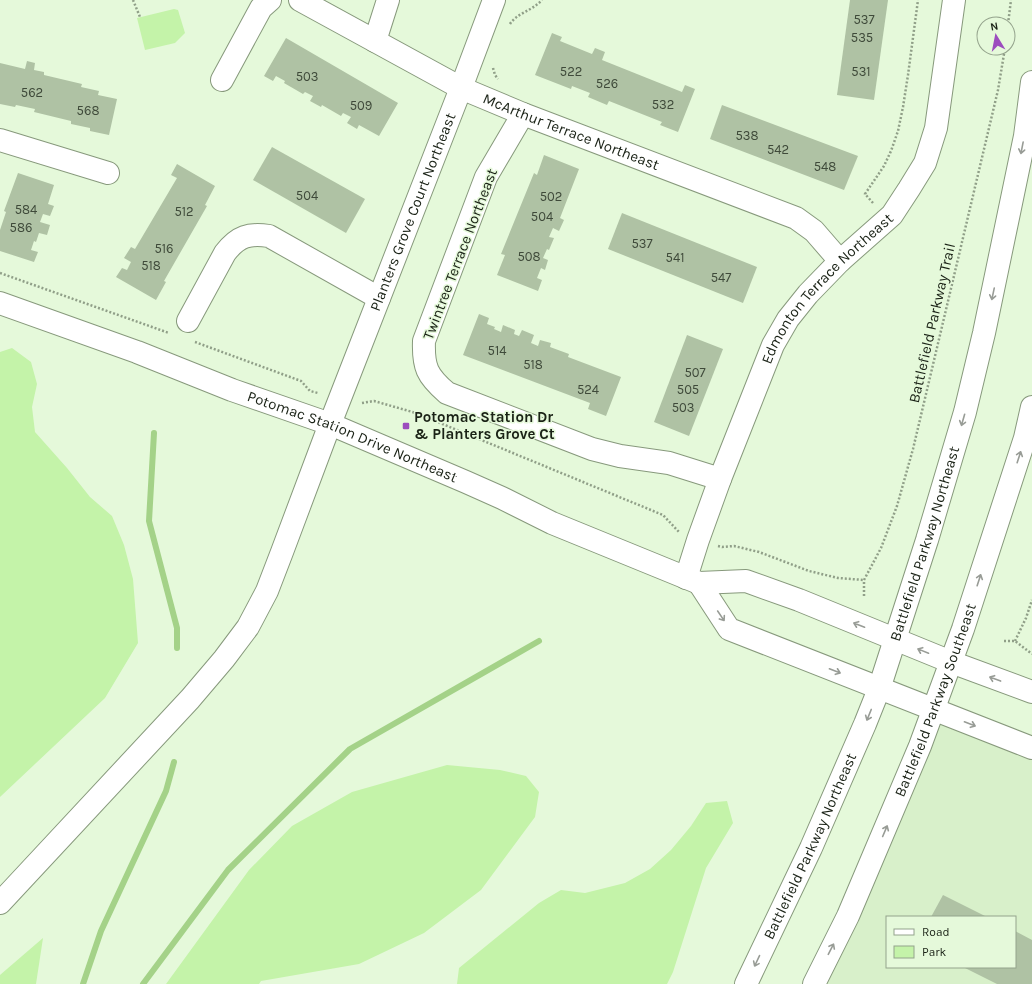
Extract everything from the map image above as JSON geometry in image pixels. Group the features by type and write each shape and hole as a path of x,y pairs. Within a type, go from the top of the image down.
{"street":[{"path":"222,80 261,8 270,0"},
{"name":"McArthur Terrace Northeast","path":"300,0 461,88 523,114 796,218 814,231 840,261"},
{"path":"374,41 388,0"},
{"name":"Planters Grove Court Northeast","path":"0,903 190,699 224,659 248,627 266,591 282,552 494,0"},
{"name":"Edmonton Terrace Northeast","path":"693,581 698,540 720,479 773,345 788,319 808,294 840,261 892,215 910,189 924,163 936,128 954,0"},
{"name":"Battlefield Parkway Northeast","path":"746,984 811,848 880,689 928,540 965,412 984,332 1004,241 1024,136 1032,82"},
{"name":"Twintree Terrace Northeast","path":"523,114 486,177 424,341 423,356 427,370 434,382 447,393 592,450 668,463 720,479"},
{"path":"0,140 108,172"},
{"path":"184,332 228,249 243,237 256,234 269,236 379,298"},
{"name":"Potomac Station Drive Northeast","path":"0,303 137,352 232,390 330,424 466,482 552,523 693,581 746,581 1032,692"},
{"name":"Battlefield Parkway Southeast","path":"814,984 848,916 920,746 952,662 1022,445 1032,407"},
{"path":"693,581 730,629 1032,748"}],"path":[{"path":"133,0 140,18"},
{"path":"508,28 513,19 532,9 542,0"},
{"path":"876,206 865,194 884,166 898,132 908,75 918,0"},
{"path":"1009,16 1011,0"},
{"name":"Battlefield Parkway Trail","path":"864,596 864,580 881,548 897,506 913,449 998,90 1003,56"},
{"path":"493,66 496,78 500,82"},
{"path":"0,273 184,332 301,381 310,391 340,400 362,404 374,400 416,413 664,515 678,531 698,540 722,547 734,546 759,552 809,571 831,576 864,580"},
{"path":"1015,640 1026,618 1032,600"},
{"path":"1004,641 1015,640 1032,654"}],"shaded area":[{"path":"933,710 1032,748 1032,984 814,984"}],"green space":[{"path":"174,9 178,10 185,33 175,43 145,50 137,18"},
{"path":"12,348 31,362 37,384 32,407 35,432 90,497 112,516 124,545 133,579 138,643 105,698 0,797 0,352"},
{"path":"447,765 500,770 526,776 539,792 535,817 481,890 424,933 359,964 261,981 259,984 166,984 249,870 292,826 352,792"},
{"path":"727,801 733,823 706,868 673,972 667,984 457,984 459,968 539,903 561,890 585,893 625,883 650,869 671,850 691,826 706,803"},
{"path":"43,938 36,984 0,984 0,975"}],"building":[{"path":"850,0 888,0 874,100 837,95"},
{"path":"552,33 562,37 560,41 592,54 595,48 605,52 602,60 682,92 685,85 695,89 678,132 660,125 662,122 609,101 607,105 588,97 590,93 572,86 571,89 535,75"},
{"path":"286,38 398,103 379,136 359,125 357,129 347,123 351,117 343,113 341,116 322,105 321,107 310,101 313,96 305,92 303,94 284,83 285,81 276,76 273,81 264,76"},
{"path":"27,61 35,63 34,70 44,72 44,75 82,84 81,87 99,91 98,95 117,99 109,135 90,131 90,128 71,124 71,121 34,112 35,109 16,105 15,107 0,104 0,63 25,69"},
{"path":"722,105 858,156 844,190 710,139"},
{"path":"272,147 365,199 346,233 253,180"},
{"path":"544,155 579,169 560,218 564,220 559,231 553,228 549,237 554,238 549,250 547,249 543,258 548,260 545,270 541,268 537,278 542,280 538,291 497,275 505,255 501,254 534,173 537,175"},
{"path":"177,164 215,186 205,205 207,206 164,281 166,282 156,300 116,277 122,268 127,270 131,262 124,258 131,247 135,249 177,178 171,175"},
{"path":"18,173 54,185 48,204 54,206 50,216 43,214 40,222 50,225 47,235 39,233 36,242 34,241 31,250 38,252 34,262 0,251 0,230 6,212 4,211"},
{"path":"622,213 757,267 743,303 608,249"},
{"path":"479,314 489,318 487,324 495,327 494,329 501,332 503,325 515,330 514,334 519,336 522,330 534,335 531,343 538,346 540,340 551,343 550,347 569,354 568,357 621,377 606,416 588,409 590,403 463,355"},
{"path":"687,335 723,349 689,436 654,422"},
{"path":"943,895 985,916 932,916"},
{"path":"1016,932 1032,940 1032,984 997,984 965,968 1016,968"}],"waterway":[{"path":"154,433 149,521 177,628 177,648"},
{"path":"143,984 228,870 350,749 539,641"},
{"path":"83,984 101,931 166,791 174,762"}],"place":[{"name":"Potomac Station Dr & Planters Grove Ct","path":"406,426"}]}
